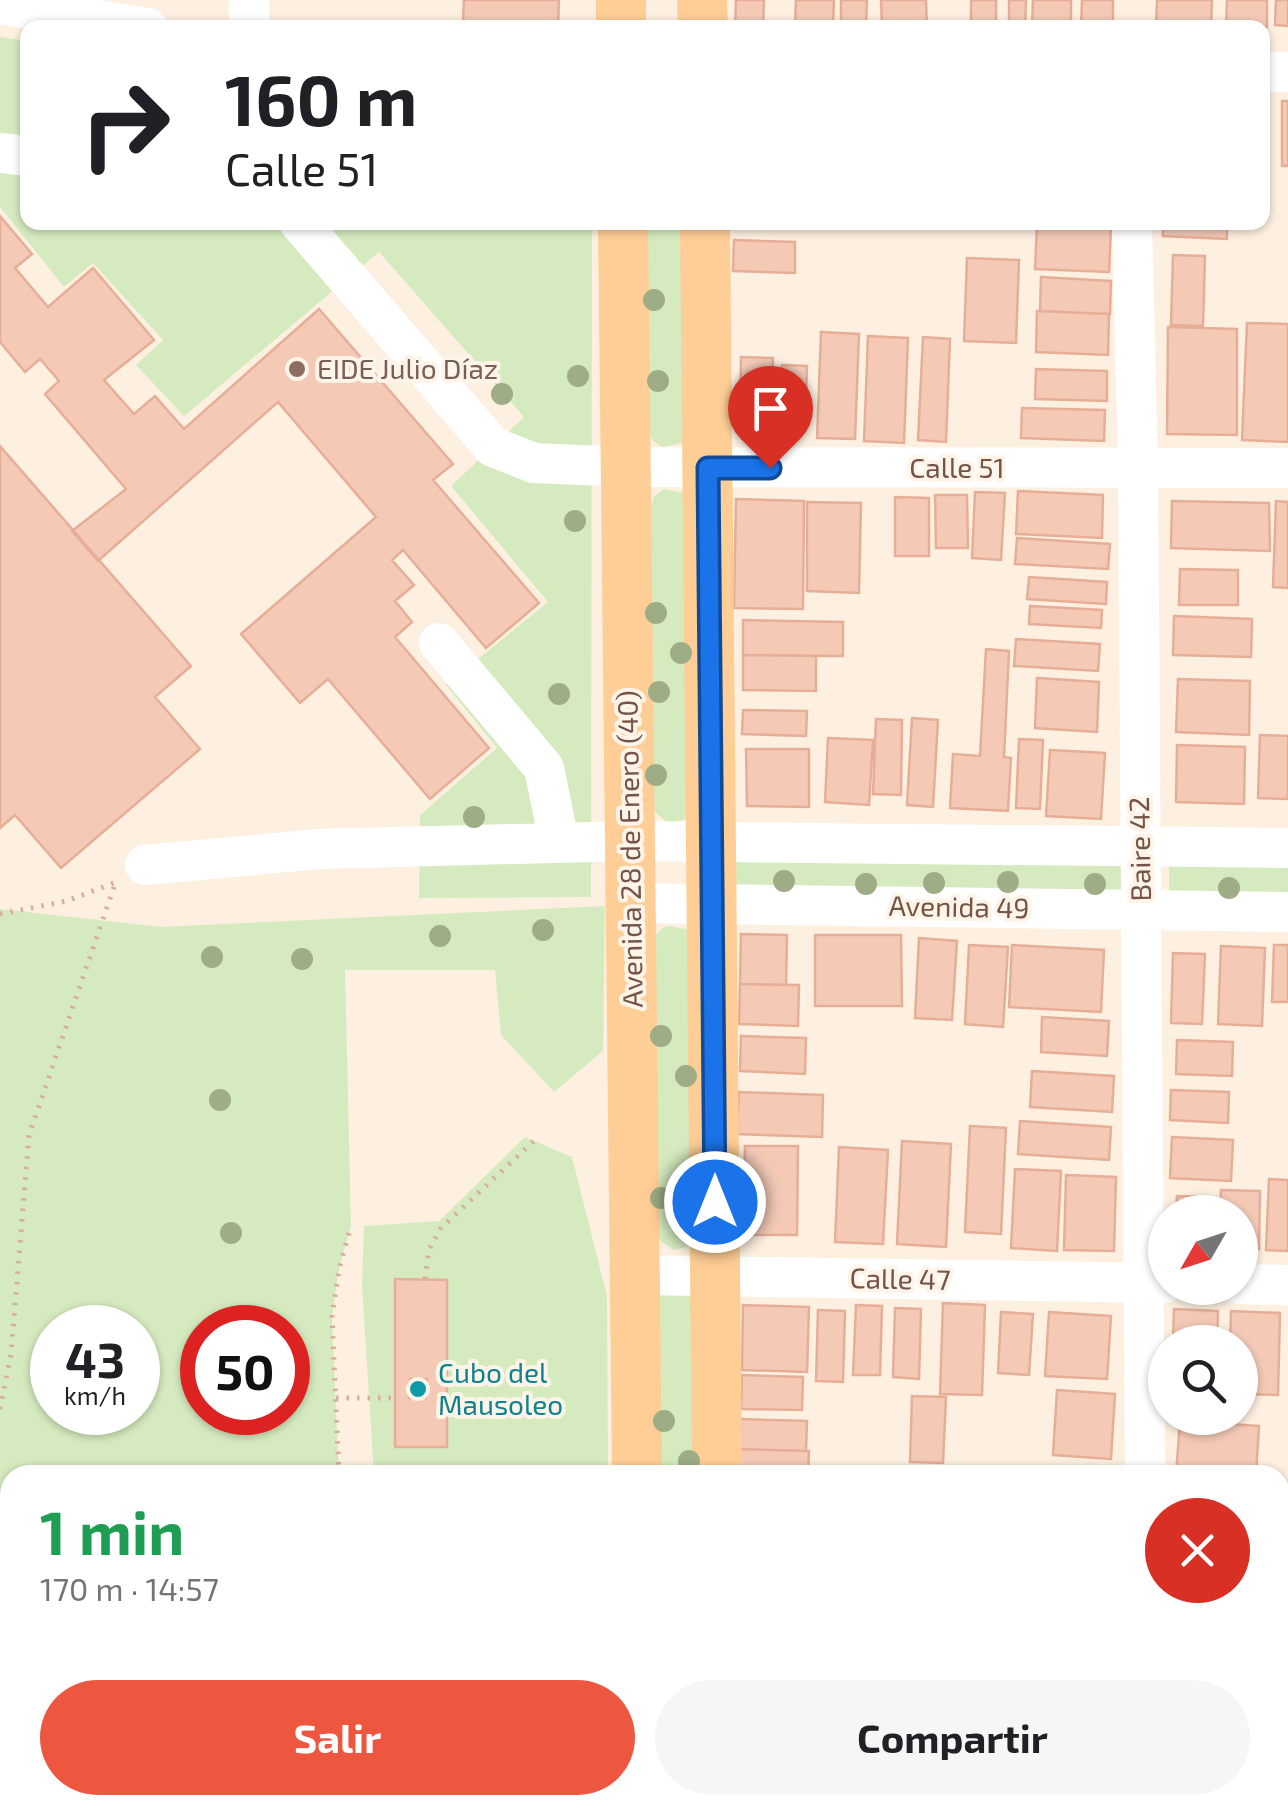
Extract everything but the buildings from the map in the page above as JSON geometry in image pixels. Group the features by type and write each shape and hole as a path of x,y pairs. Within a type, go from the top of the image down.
{"main road":[{"name":"Avenida 28 de Enero (40)","path":"624,230 637,1465"},
{"path":"706,230 717,1465"}],"street":[{"path":"0,4 99,20"},
{"name":"Calle 51","path":"306,230 493,446 534,463 626,468 1288,468"},
{"name":"Baire 42","path":"1132,230 1141,910 1151,1195"},
{"path":"439,643 544,768 559,842"},
{"path":"130,874 319,849 559,842 1288,848"},
{"name":"Avenida 49","path":"630,903 1288,912"},
{"name":"Calle 47","path":"634,1275 1148,1282"},
{"path":"1258,1284 1288,1284"},
{"name":"Baire 42","path":"1145,1465 1153,1305"}],"path":[{"path":"0,914 67,902 130,874"},
{"path":"0,1409 11,1354 29,1135 130,874"},
{"path":"426,1279 429,1250 441,1228 536,1140"},
{"path":"339,1465 332,1317 351,1226"},
{"path":"336,1398 395,1398"}],"green space":[{"path":"0,37 20,40 20,230 592,230 591,897 419,898 420,815 497,748 446,685 548,602 451,486 524,417 379,252 184,416 136,365 163,340 93,263 64,287 0,207"},
{"path":"642,230 689,230 683,443 663,447 653,441 643,426"},
{"path":"664,489 684,493 690,818 668,823 649,807 648,514 654,496"},
{"path":"735,860 1121,862 1121,897 736,895"},
{"path":"1169,865 1288,866 1288,901 1169,899"},
{"path":"605,906 603,1051 554,1092 501,1035 495,970 345,970 351,1226 332,1317 339,1465 0,1465 0,909 161,927"},
{"path":"669,926 690,930 690,1246 674,1250 652,1236 651,940"},
{"path":"525,1137 572,1157 607,1296 608,1465 373,1465 362,1286 364,1226 439,1221"},
{"path":"661,1290 687,1291 697,1302 697,1465 652,1465 651,1303"}],"place":[{"name":"EIDE Julio Díaz","path":"297,369"},
{"name":"Cubo del Mausoleo","path":"418,1389"}],"route":[{"path":"715,1202 708,468 770,468"}]}
